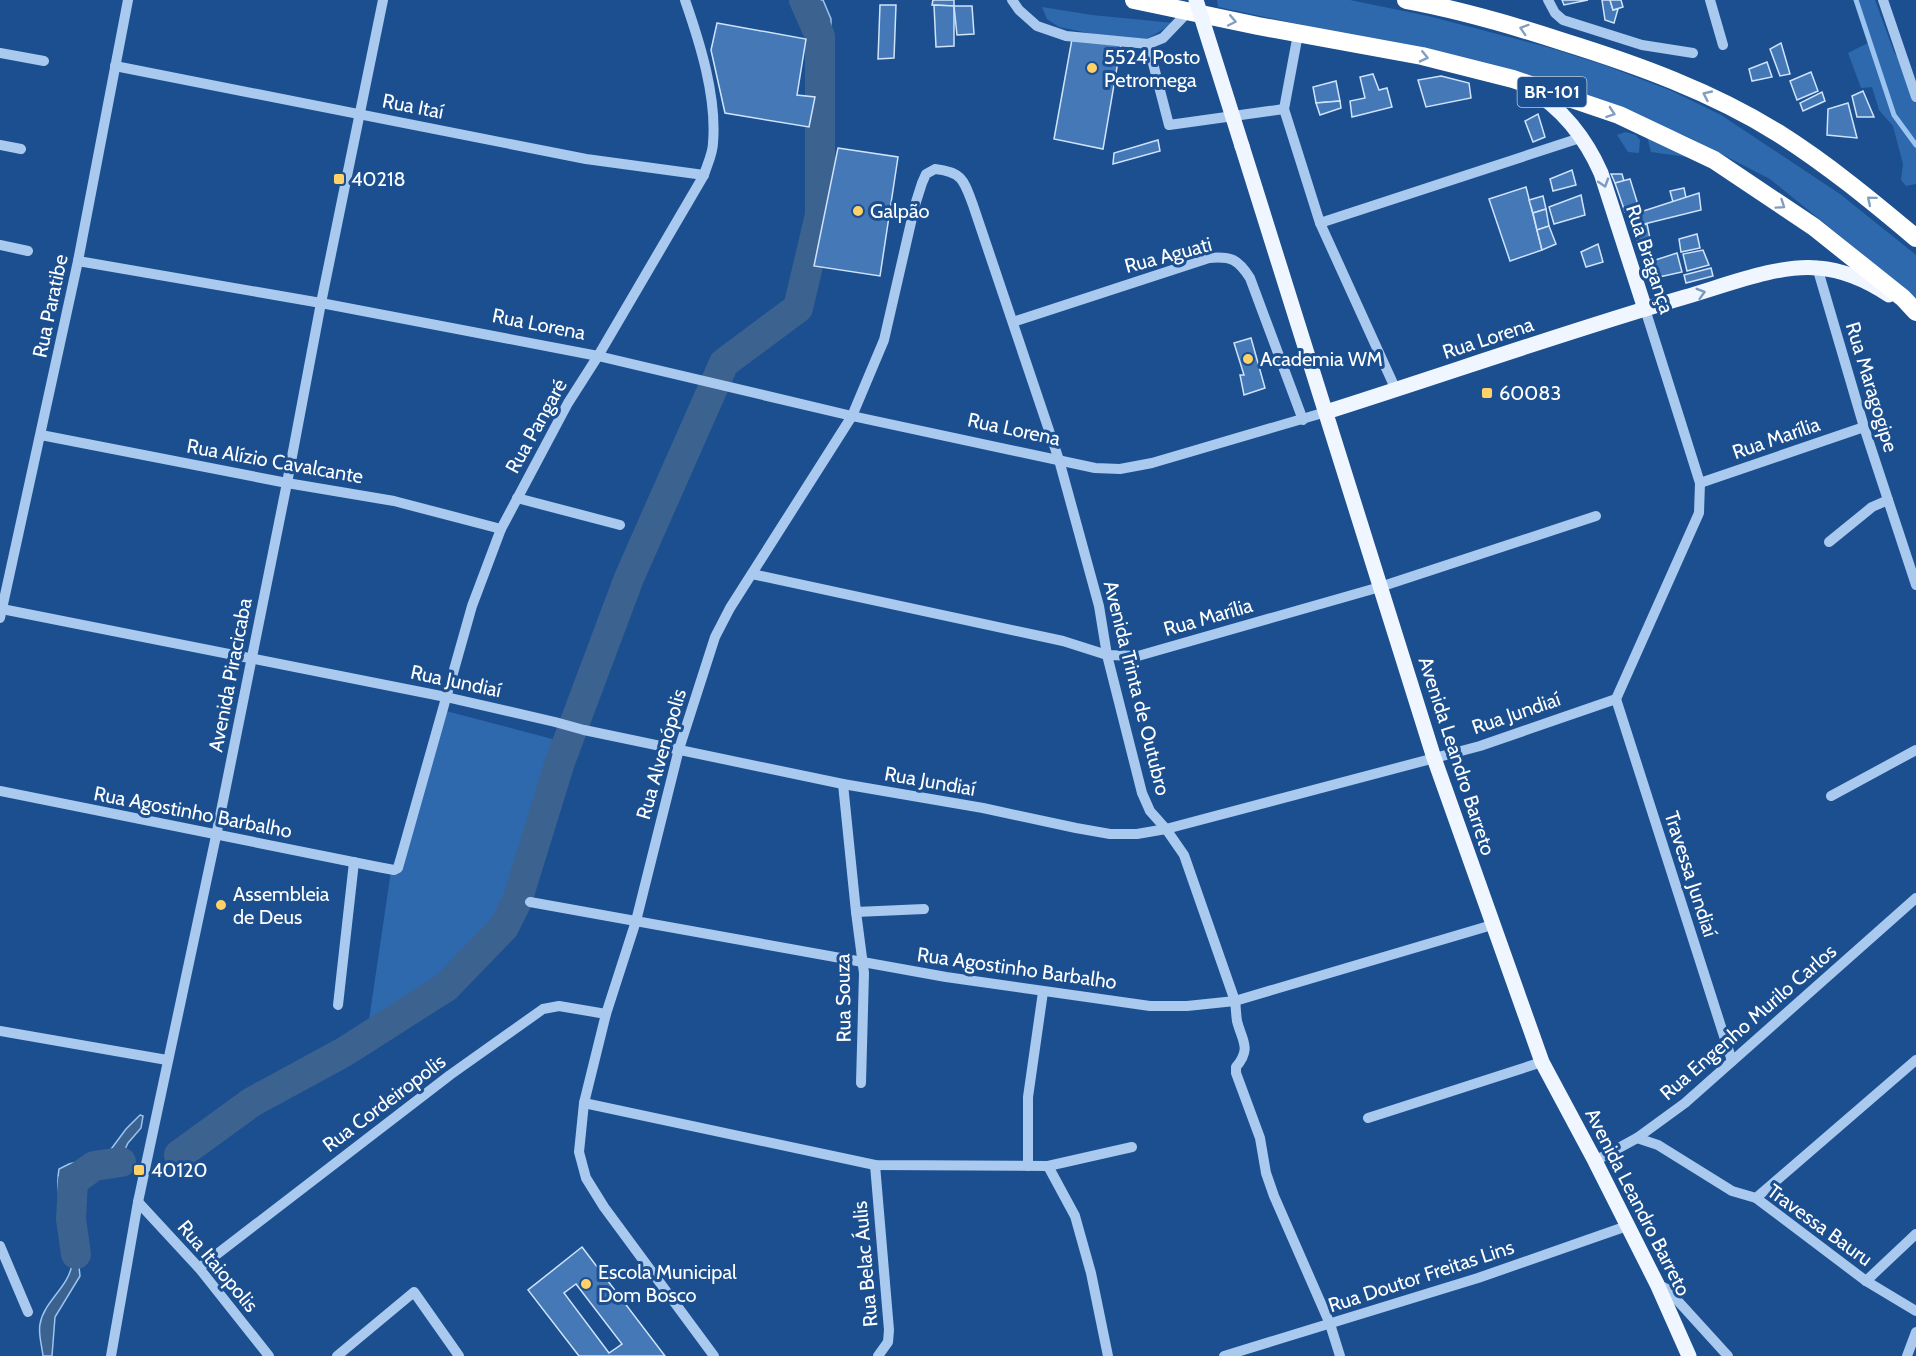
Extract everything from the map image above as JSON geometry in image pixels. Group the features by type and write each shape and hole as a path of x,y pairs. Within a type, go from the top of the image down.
{"highway":[{"name":"BR-101","path":"1134,0 1192,6 1298,34 1422,56 1513,79 1619,115 1714,160 1814,227 1903,298 1916,313"},
{"name":"BR-101","path":"1406,0 1447,3 1602,53 1666,77 1727,105 1778,133 1804,151 1856,188 1916,238"}],"main road":[{"name":"Avenida Leandro Barreto","path":"1192,6 1242,146 1434,758 1542,1062 1657,1284 1688,1356"},
{"name":"Rua Bragança","path":"1513,79 1538,94 1560,112 1583,137 1601,173 1645,309"},
{"name":"Rua Lorena","path":"1326,412 1645,309 1763,274 1817,267 1845,272 1878,288 1916,313"}],"street":[{"name":"Rua Paratibe","path":"1,614 78,261 128,0"},
{"name":"Avenida Piracicaba","path":"111,1356 138,1202 216,836 383,0"},
{"name":"Rua Pangaré","path":"378,867 394,870 400,864 472,606 501,529 568,403 704,175 713,144 711,105 700,44 685,0"},
{"path":"1012,0 1019,10 1037,26 1066,36 1148,44 1163,38 1192,6"},
{"path":"1548,0 1555,13 1563,20 1642,45 1693,53"},
{"path":"1710,0 1723,45"},
{"path":"1882,0 1916,97"},
{"path":"1298,34 1284,109 1320,223 1396,390"},
{"path":"1148,44 1169,125 1284,109"},
{"path":"0,53 44,62"},
{"name":"Rua Itaí","path":"115,66 586,159 704,175"},
{"path":"1320,223 1583,137"},
{"path":"0,145 21,149"},
{"name":"Avenida Trinta de Outubro","path":"935,169 958,174 964,179 1013,322 1059,460 1100,606 1107,655 1142,793 1150,811 1184,855 1235,1001 1237,1022 1245,1047 1242,1059 1236,1067 1236,1073 1260,1138 1266,1173 1330,1324 1340,1356"},
{"name":"Rua Alvenópolis","path":"714,1356 604,1207 586,1178 579,1152 584,1103 606,1014 636,921 679,748 715,637 729,608 852,416 884,339 922,183 926,174 935,169"},
{"path":"0,245 28,251"},
{"name":"Rua Aguati","path":"1013,322 1209,258 1221,256 1233,259 1242,266 1250,278 1303,420"},
{"name":"Rua Lorena","path":"78,261 321,303 598,356 852,416 1095,468 1120,469 1152,464 1326,412"},
{"name":"Rua Maragogipe","path":"1817,267 1864,427 1916,585"},
{"name":"Rua Bragança","path":"1645,309 1700,483"},
{"name":"Rua Marília","path":"1700,483 1864,427"},
{"name":"Rua Alízio Cavalcante","path":"41,435 287,483 394,501 501,529"},
{"path":"1616,699 1699,513 1700,483"},
{"path":"517,498 620,525"},
{"path":"1829,542 1872,507 1888,500"},
{"name":"Rua Marília","path":"752,574 1063,641 1107,655 1138,656 1380,587 1596,516"},
{"name":"Rua Jundiaí","path":"1,614 251,657 843,784 983,808 1110,834 1137,834 1166,829 1480,746 1616,699"},
{"name":"Travessa Jundiaí","path":"1616,699 1732,1061"},
{"path":"1831,796 1916,750"},
{"name":"Rua Souza","path":"843,784 862,962 861,1083"},
{"name":"Rua Agostinho Barbalho","path":"0,791 378,867"},
{"path":"338,1005 354,862"},
{"name":"Rua Engenho Murilo Carlos","path":"1595,1161 1637,1137 1685,1103 1916,898"},
{"name":"Rua Agostinho Barbalho","path":"530,902 862,962 1043,992 1150,1006 1187,1006 1235,1001 1492,925"},
{"path":"856,912 924,909"},
{"path":"1028,1166 1028,1097 1043,992"},
{"name":"Rua Cordeiropolis","path":"199,1268 450,1075 543,1009 559,1006 606,1014"},
{"path":"0,1031 167,1060"},
{"path":"1756,1198 1916,1060"},
{"path":"1368,1118 1542,1062"},
{"path":"584,1103 875,1165 1047,1166 1132,1147"},
{"name":"Travessa Bauru","path":"1637,1137 1658,1145 1732,1191 1756,1198 1866,1281 1916,1311"},
{"name":"Rua Belac Áulis","path":"875,1165 890,1330 888,1341 878,1356"},
{"path":"1047,1166 1075,1216 1091,1273 1108,1356"},
{"name":"Rua Itaiopolis","path":"138,1202 199,1268 269,1356"},
{"name":"Rua Doutor Freitas Lins","path":"1224,1356 1478,1278 1627,1226"},
{"path":"1866,1281 1916,1234"},
{"path":"0,1246 28,1312"},
{"path":"1657,1284 1667,1289 1728,1356"},
{"path":"337,1356 414,1292 459,1356"},
{"path":"1907,1356 1916,1332"}],"shaded area":[{"path":"800,0 823,0 831,19 830,86 815,82 812,37"},
{"path":"1217,0 1350,0 1428,16 1547,47 1604,65 1672,91 1721,115 1840,194 1916,255 1916,303 1861,253 1770,179 1688,137 1550,84 1419,50 1218,7"},
{"path":"1854,0 1875,0 1894,52 1916,82 1916,184 1906,186 1901,180 1903,164 1893,126 1879,110 1872,87 1861,88 1848,53 1870,42 1863,17"},
{"path":"1042,7 1092,15 1174,23 1145,40 1118,39 1059,27 1047,19"},
{"path":"1625,132 1636,135 1640,140 1639,153 1628,152 1617,135"},
{"path":"1646,133 1687,157 1651,152"},
{"path":"446,711 556,740 517,901 439,975 369,1020 391,871"},
{"path":"140,1115 143,1116 141,1128 128,1143 115,1170 79,1171 71,1179 68,1205 74,1221 80,1276 55,1317 52,1356 43,1356 39,1332 42,1316 66,1280 72,1262 71,1245 58,1189 59,1169 80,1161 92,1163 103,1160 126,1129"}],"building":[{"path":"933,0 954,0 954,6 932,5"},
{"path":"1562,0 1588,0 1564,5"},
{"path":"1602,0 1610,0 1613,10 1618,9 1614,23 1605,20"},
{"path":"1610,0 1621,0 1623,7 1613,10"},
{"path":"880,5 896,5 894,58 878,59"},
{"path":"934,5 954,6 954,46 936,47"},
{"path":"954,6 972,6 974,34 957,35"},
{"path":"717,23 806,39 797,95 815,97 809,127 725,113 711,50"},
{"path":"1072,39 1121,44 1103,149 1054,139"},
{"path":"1781,43 1790,74 1780,76 1770,49"},
{"path":"1767,62 1772,77 1752,81 1749,69"},
{"path":"1811,72 1818,91 1797,100 1790,81"},
{"path":"1373,74 1379,90 1387,88 1392,107 1352,117 1350,101 1365,98 1360,77"},
{"path":"1441,76 1469,83 1471,98 1426,107 1418,80"},
{"path":"1336,81 1340,101 1316,103 1313,87"},
{"path":"1863,91 1874,117 1857,117 1852,96"},
{"path":"1822,92 1825,101 1803,111 1800,103"},
{"path":"1340,101 1341,108 1320,115 1316,103"},
{"path":"1848,103 1857,138 1827,135 1828,109"},
{"path":"1538,114 1545,137 1533,142 1525,121"},
{"path":"1158,140 1160,151 1113,164 1114,153"},
{"name":"Galpão","path":"838,148 898,157 880,276 814,266"},
{"path":"1572,170 1576,185 1553,191 1550,179"},
{"path":"1611,174 1622,174 1624,181 1615,183"},
{"path":"1630,179 1639,208 1625,212 1615,183"},
{"path":"1526,187 1542,250 1510,261 1489,199"},
{"path":"1684,188 1686,198 1673,202 1670,191"},
{"path":"1699,193 1701,210 1632,227 1628,216"},
{"path":"1581,195 1585,215 1554,224 1549,207"},
{"path":"1543,196 1546,209 1533,213 1529,200"},
{"path":"1546,209 1549,226 1537,230 1533,213"},
{"path":"1647,224 1651,243 1640,247 1632,227"},
{"path":"1549,226 1556,244 1542,250 1537,230"},
{"path":"1697,234 1700,248 1681,252 1679,239"},
{"path":"1598,244 1603,262 1586,267 1581,252"},
{"path":"1703,250 1709,265 1687,271 1683,254"},
{"path":"1677,253 1682,272 1650,279 1646,263"},
{"path":"1711,268 1713,276 1686,283 1684,275"},
{"name":"Academia WM","path":"1251,338 1265,388 1244,395 1240,375 1244,375 1234,343"},
{"path":"582,1247 665,1356 579,1356 528,1290","holes":["576,1284 622,1344 609,1353 564,1293"]}],"waterway":[{"path":"179,1155 252,1102 344,1052 446,987 504,927 517,901 560,762 629,578 724,363 798,308 820,215 820,36 804,0"},
{"path":"1856,0 1894,115 1916,145"},
{"path":"76,1254 71,1219 73,1181 94,1166 121,1162"}],"place":[{"name":"5524 Posto Petromega","path":"1092,68"},
{"name":"40218","path":"339,179"},
{"name":"Galpão","path":"858,211"},
{"name":"Academia WM","path":"1248,359"},
{"name":"60083","path":"1487,393"},
{"name":"Assembleia de Deus","path":"221,905"},
{"name":"40120","path":"139,1170"},
{"name":"Escola Municipal Dom Bosco","path":"586,1284"}]}
